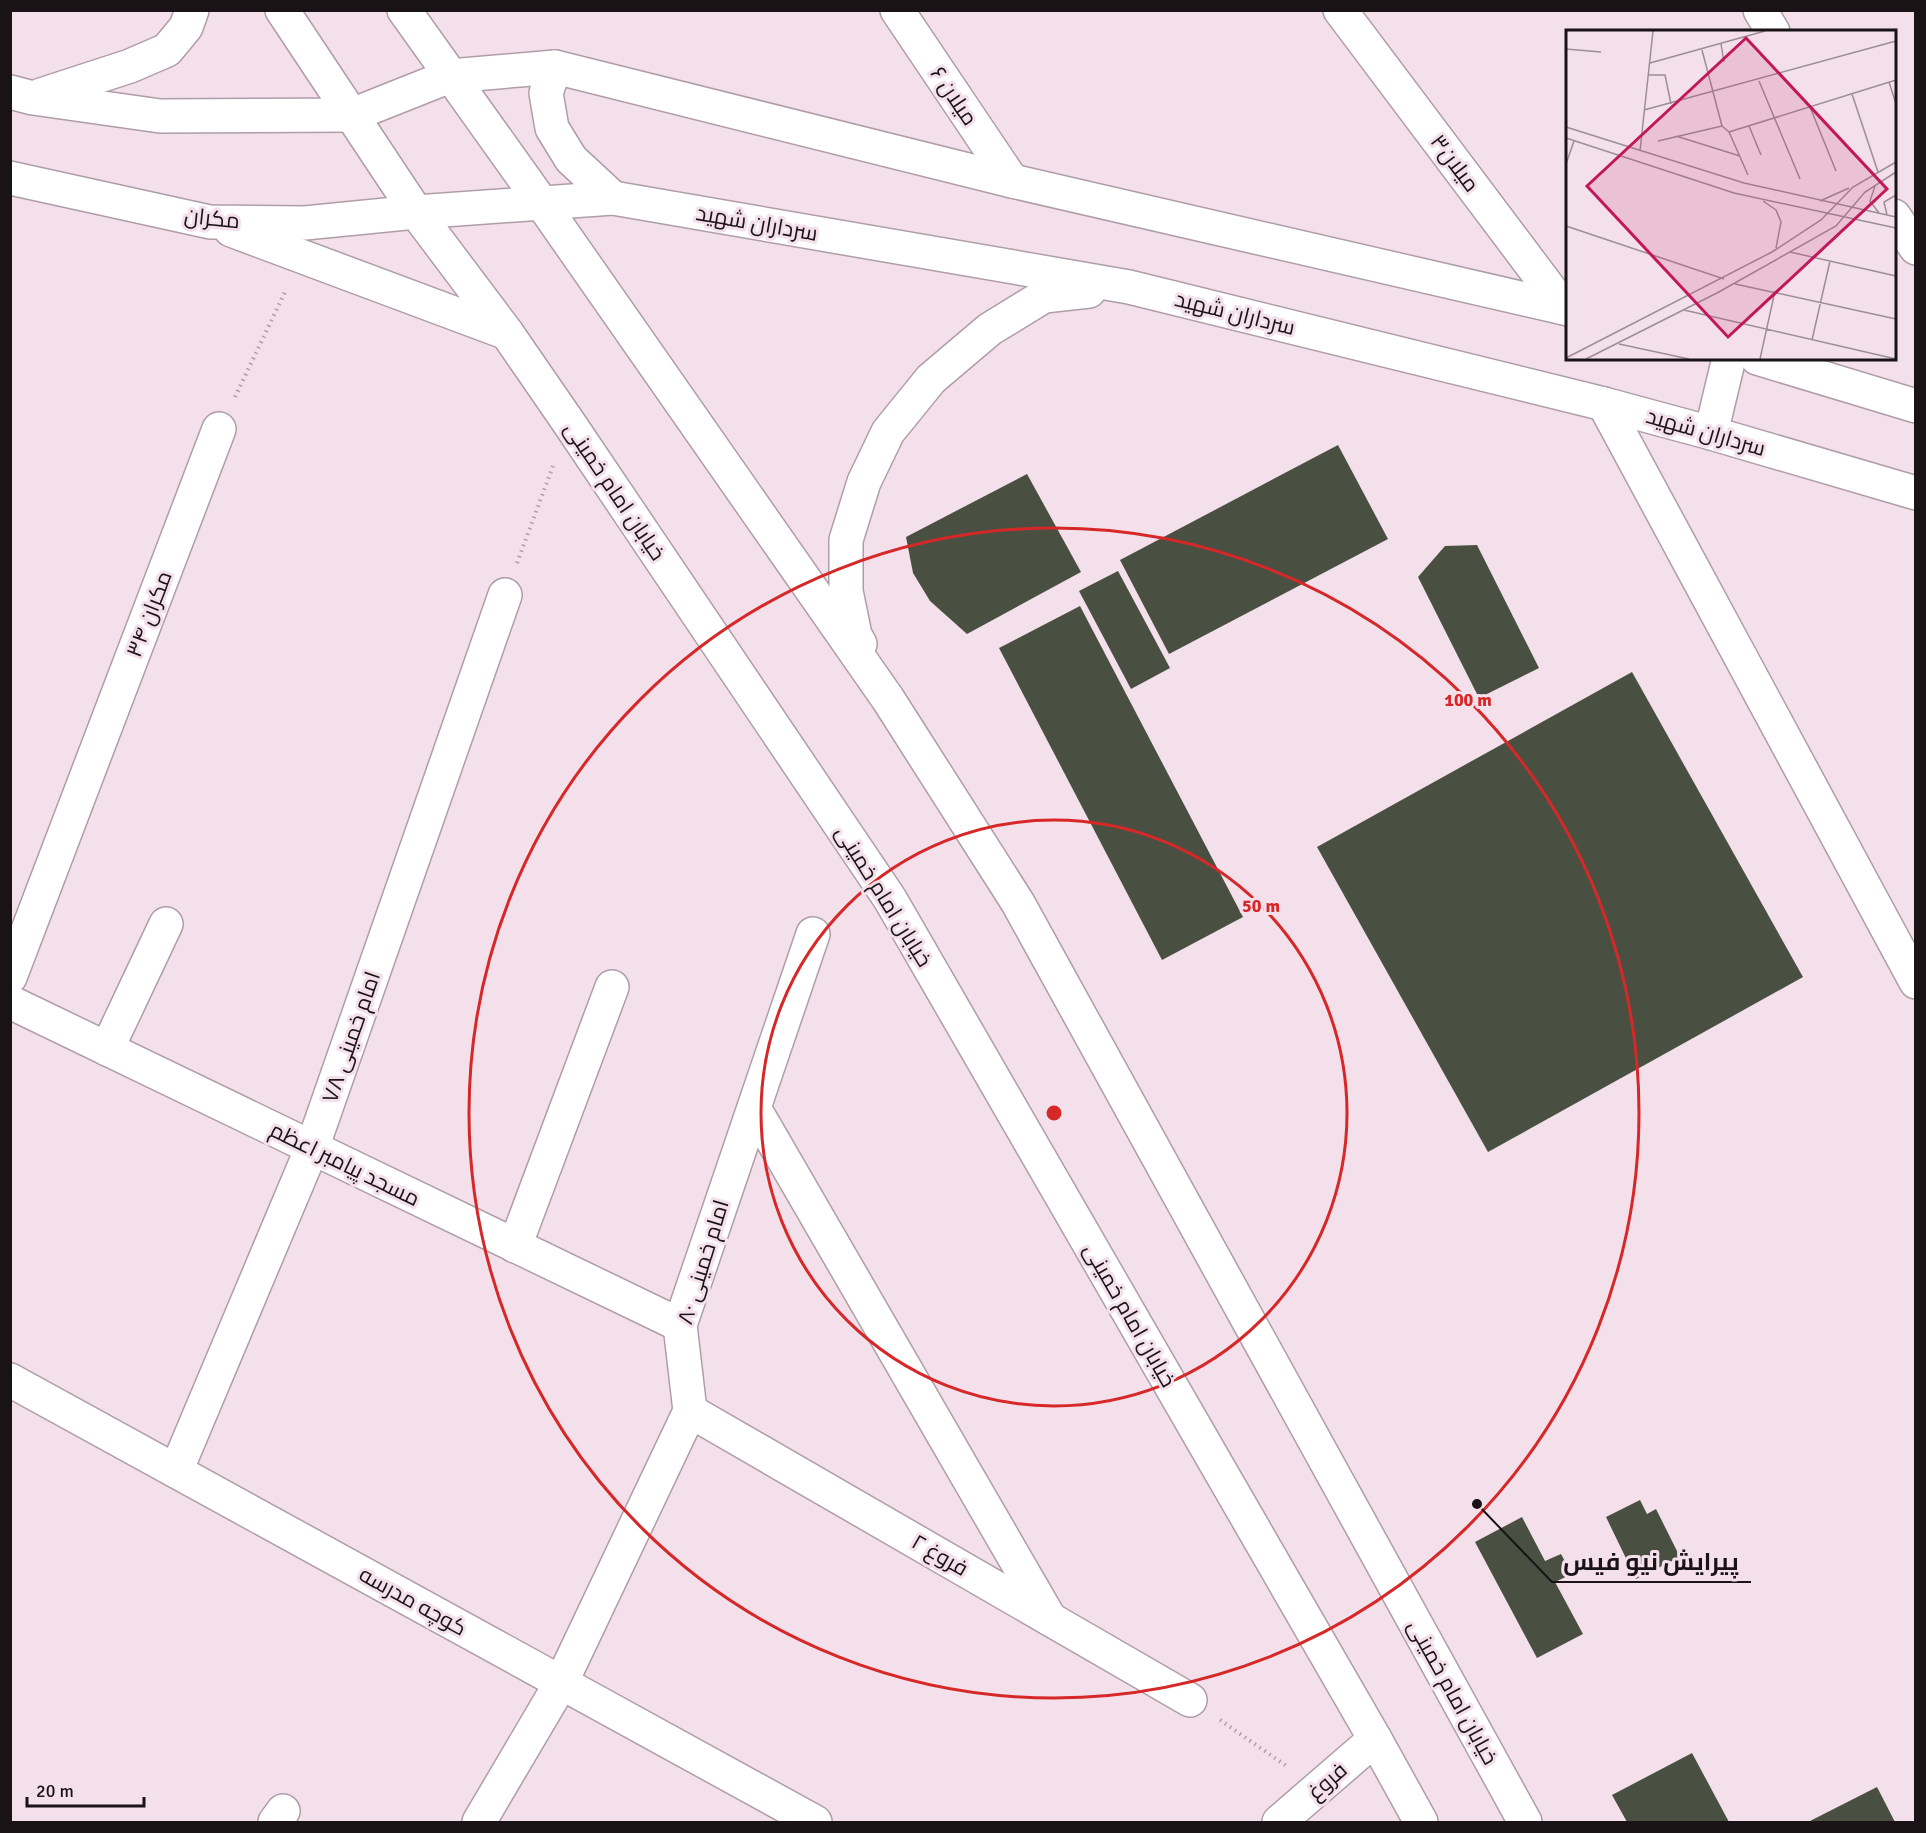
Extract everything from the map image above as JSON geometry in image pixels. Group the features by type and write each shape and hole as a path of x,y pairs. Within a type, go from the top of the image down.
{"street":[{"path":"22,95 130,66 167,50 186,27 192,10"},
{"name":"خیابان امام خمینی","path":"282,10 416,212 507,333 570,423 890,899 1421,1822"},
{"name":"خیابان امام خمینی","path":"404,10 542,202 888,699 1018,903 1525,1822"},
{"name":"میلان ۶","path":"897,10 1012,181"},
{"path":"1760,10 1772,30"},
{"name":"میلان۳","path":"1347,13 1566,309"},
{"path":"22,95 160,116 352,115 450,76 555,67 1012,181 1566,309"},
{"path":"555,67 546,93 552,128 571,159 613,198"},
{"name":"مکران","path":"10,178 210,222 304,223 542,202"},
{"name":"سرداران شهید","path":"542,202 613,198 1129,287 1604,404 1916,493"},
{"path":"1896,219 1916,248"},
{"path":"210,222 507,333"},
{"path":"888,699 855,635 846,591 846,540 864,482 888,432 931,379 990,329 1044,296 1129,287"},
{"path":"1711,433 1729,360"},
{"path":"1764,360 1916,406"},
{"path":"1604,404 1916,982"},
{"name":"مکران ۳۴","path":"10,977 219,429"},
{"name":"امام خمینی ۷۸","path":"176,1471 312,1148 505,595"},
{"path":"107,1048 166,924"},
{"name":"امام خمینی ۸۰","path":"690,1411 680,1325 813,934"},
{"path":"515,1246 612,987"},
{"name":"مسجد پیامبر اعظم","path":"10,1002 680,1325"},
{"path":"754,1108 1050,1619"},
{"name":"کوچه مدرسه","path":"10,1380 815,1822"},
{"path":"479,1822 561,1683 690,1411"},
{"name":"فروغ ۲","path":"690,1411 1190,1700"},
{"name":"فروغ","path":"1279,1822 1375,1739"}],"path":[{"path":"219,429 302,257"},
{"path":"505,595 570,423"},
{"path":"1190,1700 1319,1788"}],"building":[{"path":"1338,445 1388,539 1169,654 1120,560"},
{"path":"1027,474 1081,572 967,634 930,601 913,573 906,537"},
{"path":"1477,545 1539,668 1479,698 1418,577 1445,546"},
{"path":"1118,571 1170,668 1131,689 1079,591"},
{"path":"1080,606 1243,917 1162,960 999,648"},
{"path":"1632,672 1803,977 1488,1152 1317,847"},
{"path":"1640,1500 1647,1514 1656,1509 1680,1557 1636,1579 1606,1517"},
{"path":"1522,1517 1545,1561 1561,1554 1572,1574 1555,1582 1583,1634 1537,1658 1475,1542"},
{"path":"1692,1753 1729,1822 1627,1822 1612,1795"},
{"path":"1877,1787 1895,1822 1808,1822"}],"place":[{"name":"پیرایش نیو فیس","path":"1477,1504"}]}
